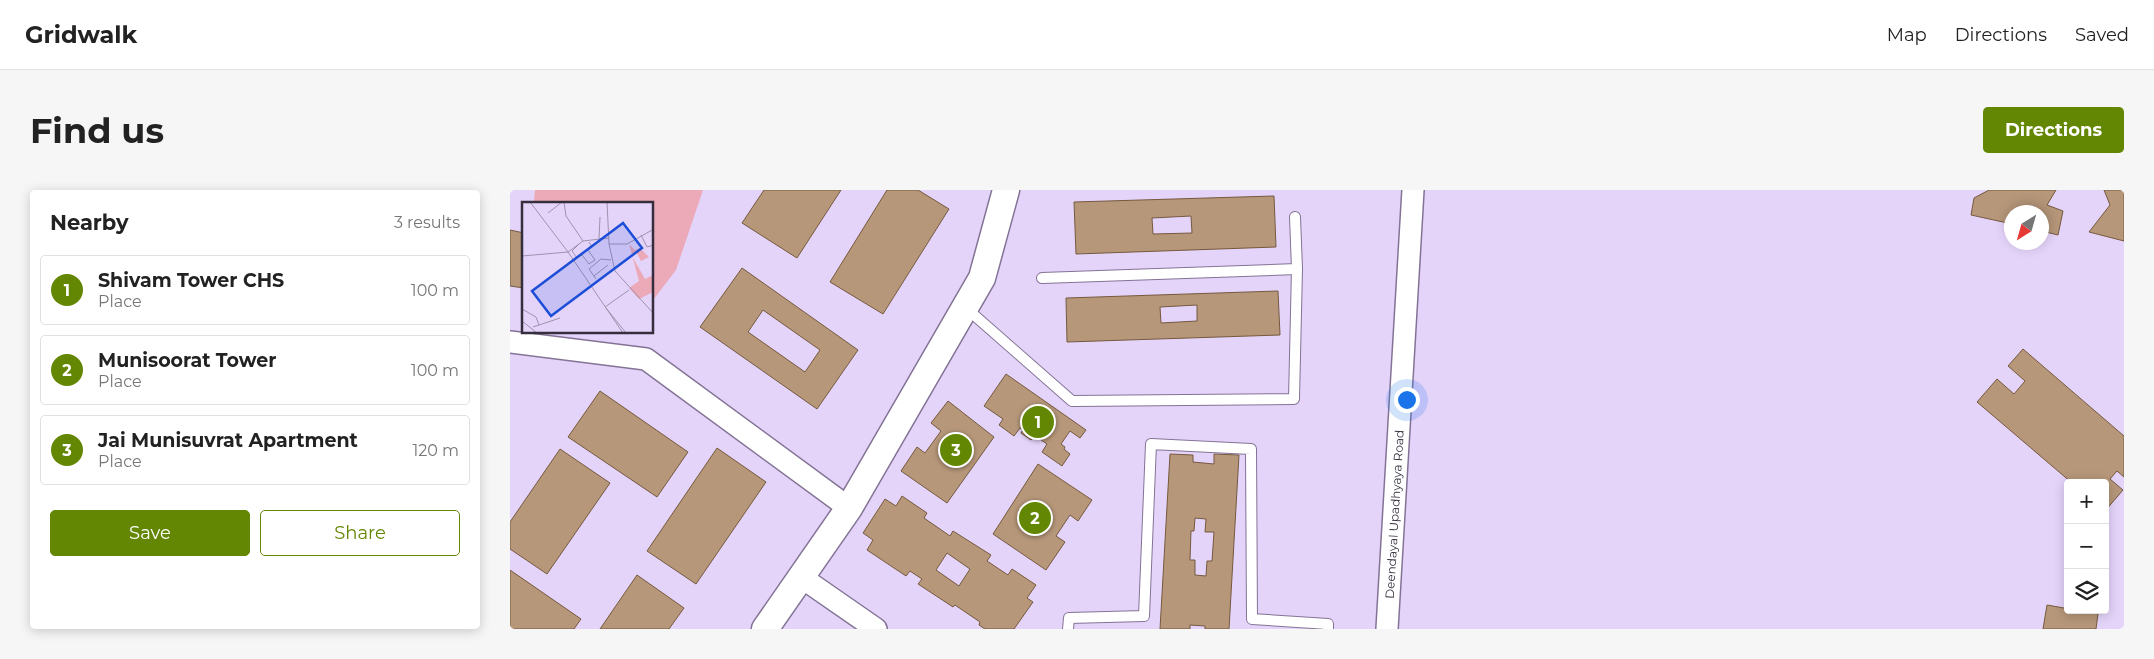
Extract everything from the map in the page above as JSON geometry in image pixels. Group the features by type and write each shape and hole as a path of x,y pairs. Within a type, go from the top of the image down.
{"street":[{"path":"765,629 849,508 982,278 1006,190"},
{"name":"Deendayal Upadhyaya Road","path":"1387,629 1413,190"},
{"path":"510,342 646,359 849,508"},
{"path":"801,577 876,629"}],"lane":[{"path":"966,307 1072,401 1294,399 1297,268 1295,217"},
{"path":"1042,278 1297,268"},
{"path":"1068,629 1069,618 1144,616 1151,444 1251,450 1252,619 1328,624 1328,629"}],"shaded area":[{"path":"535,190 703,190 676,270 654,299 654,202 534,201"}],"building":[{"path":"764,190 841,190 797,258 742,223"},
{"path":"887,190 918,190 949,209 883,314 830,282"},
{"path":"1989,190 2056,190 2047,205 2004,205 2004,222 1971,215 1974,198"},
{"path":"2104,190 2124,190 2124,241 2089,232 2110,205"},
{"path":"1274,196 1276,247 1076,254 1074,202","holes":["1191,216 1192,233 1153,234 1152,218"]},
{"path":"2049,206 2063,211 2058,235 2049,233"},
{"path":"510,230 522,233 522,288 510,286"},
{"path":"742,268 858,350 817,409 700,327","holes":["763,310 820,350 805,372 748,332"]},
{"path":"1278,291 1280,335 1067,342 1066,298","holes":["1197,305 1197,321 1161,323 1160,307"]},
{"path":"2023,349 2124,436 2124,477 2117,471 2110,479 2123,490 2109,506 2109,479 2067,479 1977,402 1997,379 2014,394 2025,381 2008,366"},
{"path":"1006,374 1086,430 1080,438 1070,431 1061,444 1070,454 1062,466 1042,452 1047,444 1034,435 1031,440 1021,433 1023,430 1020,428 1014,436 999,425 1003,419 984,406"},
{"path":"600,391 688,452 657,497 568,437"},
{"path":"948,401 994,437 947,503 901,471 917,447 925,453 941,431 931,423"},
{"path":"717,448 766,482 696,584 647,551"},
{"path":"560,449 610,483 547,574 510,549 510,522"},
{"path":"1170,454 1193,455 1193,462 1214,464 1214,454 1239,455 1229,629 1205,629 1205,626 1190,625 1190,629 1160,629","holes":["1195,518 1206,519 1205,532 1214,532 1212,561 1207,561 1206,576 1195,575 1195,560 1190,560 1191,531 1194,531"]},
{"path":"1038,464 1092,500 1078,521 1070,515 1056,536 1065,542 1046,570 993,534"},
{"path":"902,496 927,513 924,518 950,536 953,531 991,555 987,561 1008,575 1012,569 1036,585 1027,598 1033,602 1014,629 985,629 979,625 980,622 955,605 953,607 918,584 922,579 910,571 906,576 867,550 873,540 863,533 885,499 896,506","holes":["947,553 970,569 959,586 936,570"]},
{"path":"510,570 581,619 574,629 510,629"},
{"path":"637,575 684,608 669,629 600,629"},
{"path":"2047,605 2064,608 2064,614 2098,614 2096,629 2043,629"}],"place":[{"name":"Shivam Tower CHS","path":"1038,422"},
{"name":"Jai Munisuvrat Apartment","path":"956,450"},
{"name":"Munisoorat Tower","path":"1035,518"}]}
